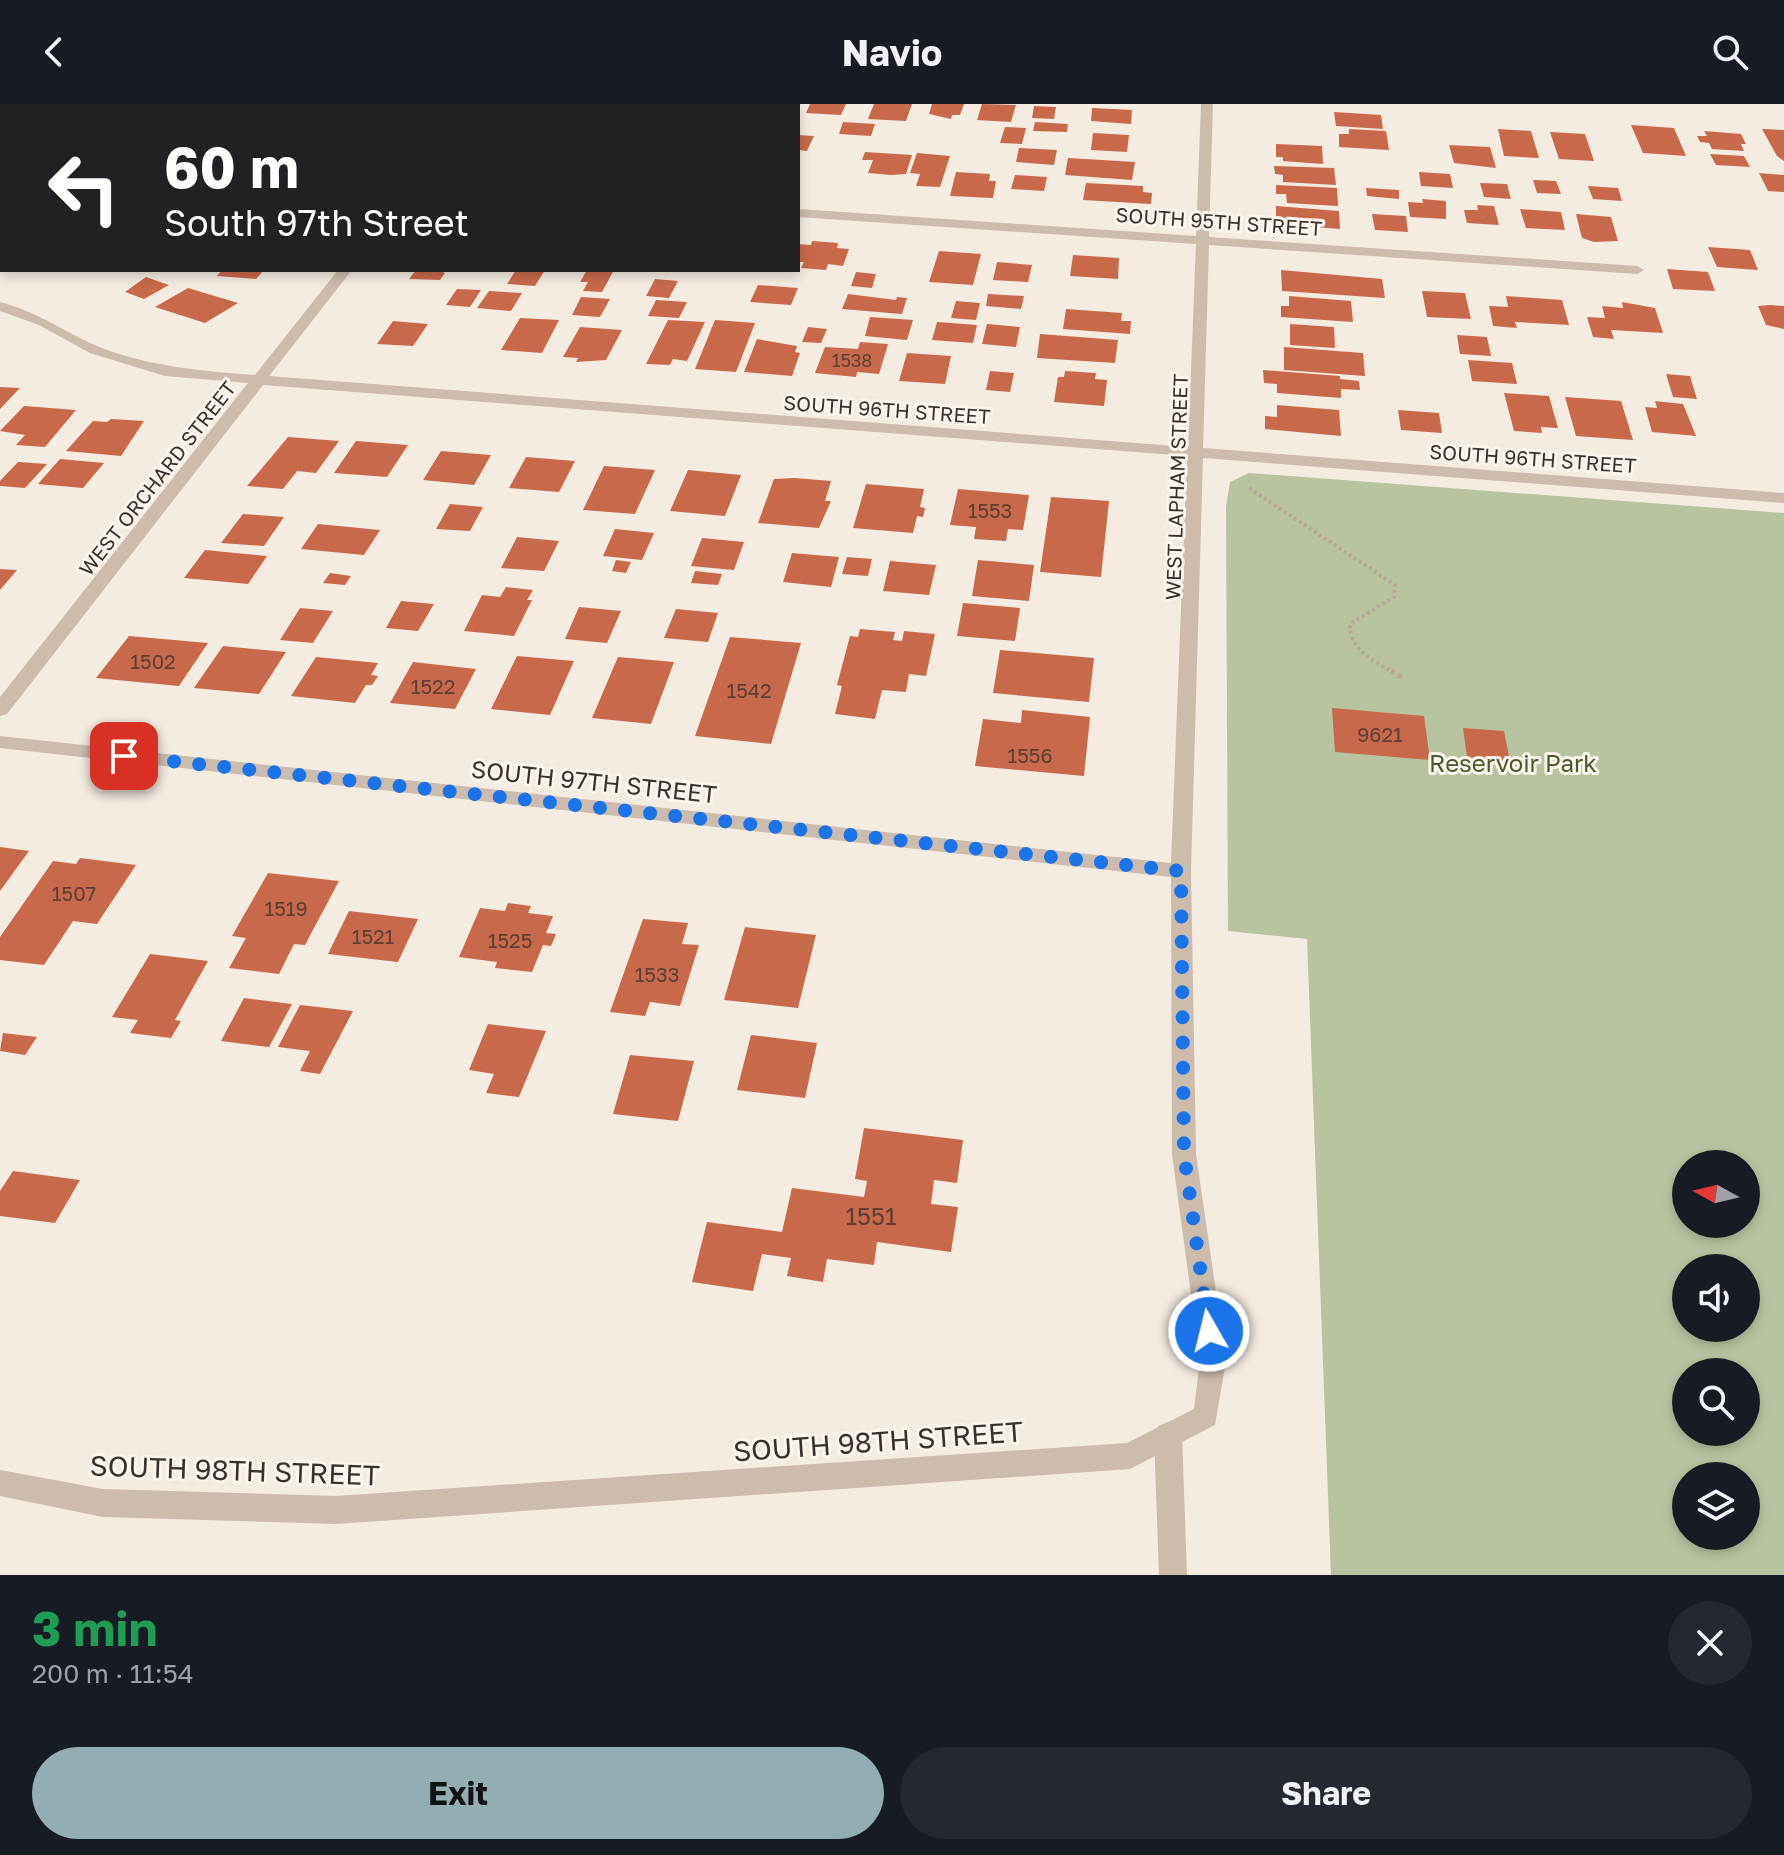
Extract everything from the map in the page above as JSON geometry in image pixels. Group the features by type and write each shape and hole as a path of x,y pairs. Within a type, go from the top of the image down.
{"street":[{"name":"WEST LAPHAM STREET","path":"1181,871 1198,452 1207,104"},
{"name":"SOUTH 95TH STREET","path":"800,213 1637,270"},
{"name":"WEST ORCHARD STREET","path":"0,710 343,272"},
{"name":"SOUTH 96TH STREET","path":"0,306 44,322 95,350 170,373 1784,498"},
{"name":"SOUTH 97TH STREET","path":"0,742 1181,871"},
{"name":"SOUTH 98TH STREET","path":"0,1483 103,1503 336,1510 1130,1456 1206,1416 1213,1361 1184,1154 1181,871"},
{"path":"1168,1435 1173,1575"}],"path":[{"path":"1240,480 1258,497 1395,585 1394,597 1350,624 1347,633 1352,644 1403,678"}],"green space":[{"name":"Reservoir Park","path":"1249,473 1784,513 1784,1575 1331,1575 1307,939 1228,931 1226,507 1230,482"}],"building":[{"path":"810,104 846,104 841,115 806,113"},
{"path":"874,104 912,104 906,121 868,119"},
{"path":"932,104 964,104 960,115 952,115 951,119 929,114"},
{"path":"982,104 1016,105 1011,122 977,120"},
{"path":"1034,106 1056,107 1054,119 1032,118"},
{"path":"1092,108 1132,110 1131,124 1091,121"},
{"path":"1334,112 1381,115 1383,129 1336,126"},
{"path":"843,122 875,124 871,136 839,134"},
{"path":"1035,122 1068,124 1067,132 1033,131"},
{"path":"1631,125 1674,128 1686,156 1643,153"},
{"path":"1005,127 1026,128 1022,144 1000,143"},
{"path":"1349,129 1386,131 1389,150 1339,147 1339,134 1349,134"},
{"path":"1498,129 1531,131 1539,158 1504,156"},
{"path":"1762,129 1784,130 1784,161 1777,156"},
{"path":"1704,131 1741,134 1746,144 1741,144 1744,151 1712,149 1709,143 1700,142 1697,136 1707,136"},
{"path":"1550,132 1585,134 1594,161 1559,159"},
{"path":"1093,133 1129,135 1127,152 1091,150"},
{"path":"800,135 814,136 807,151 800,150"},
{"path":"1276,144 1322,146 1323,164 1283,161 1283,157 1276,157"},
{"path":"1449,145 1490,147 1496,168 1454,163"},
{"path":"1019,148 1057,150 1054,165 1016,162"},
{"path":"865,152 912,155 906,174 891,175 868,173 873,160 862,160"},
{"path":"917,153 950,156 940,187 916,186 920,174 910,173"},
{"path":"1710,154 1744,156 1750,167 1716,165"},
{"path":"1068,158 1135,162 1132,180 1065,175"},
{"path":"1274,166 1334,168 1336,185 1283,182 1283,175 1275,174"},
{"path":"956,172 990,174 989,181 996,181 993,198 950,196"},
{"path":"1419,172 1450,174 1453,188 1421,186"},
{"path":"1759,173 1784,175 1784,192 1768,191"},
{"path":"1015,175 1047,177 1044,191 1011,189"},
{"path":"1533,180 1556,181 1561,194 1537,193"},
{"path":"1086,183 1143,186 1143,192 1152,193 1151,204 1083,200"},
{"path":"1480,183 1507,184 1511,199 1484,197"},
{"path":"1276,185 1337,188 1338,206 1287,203 1286,194 1276,194"},
{"path":"1588,186 1618,188 1622,201 1593,199"},
{"path":"1366,188 1399,190 1399,199 1367,196"},
{"path":"1422,199 1446,201 1446,219 1410,217 1408,202 1423,203"},
{"path":"1477,205 1494,206 1499,225 1467,223 1464,210 1478,210"},
{"path":"1276,206 1339,211 1340,229 1276,224"},
{"path":"1520,209 1561,212 1565,230 1526,228"},
{"path":"1372,214 1406,216 1408,232 1375,230"},
{"path":"1576,214 1611,217 1618,241 1594,242 1582,238"},
{"path":"812,241 838,243 837,248 849,249 843,266 828,264 826,270 801,268 804,262 800,262 800,244 811,245"},
{"path":"1708,247 1750,250 1758,270 1717,267"},
{"path":"939,251 981,254 973,285 929,282"},
{"path":"1073,255 1119,258 1118,279 1070,276"},
{"path":"997,262 1032,265 1028,282 993,280"},
{"path":"1667,269 1708,272 1715,291 1673,289"},
{"path":"1281,270 1382,279 1385,298 1282,291"},
{"path":"220,272 262,272 256,279 217,276"},
{"path":"414,272 445,273 440,280 409,279"},
{"path":"515,272 544,272 535,286 507,284"},
{"path":"586,272 613,272 602,292 583,291 588,282 580,282"},
{"path":"856,272 876,274 872,288 851,286"},
{"path":"146,277 169,285 144,299 125,292"},
{"path":"655,279 678,281 669,298 646,296"},
{"path":"758,285 798,288 791,305 750,302"},
{"path":"188,288 238,303 205,323 155,307"},
{"path":"457,289 481,290 470,307 446,305"},
{"path":"489,291 522,293 511,311 477,308"},
{"path":"1422,291 1465,293 1471,319 1427,317"},
{"path":"848,294 896,300 897,297 907,298 902,314 842,309"},
{"path":"988,294 1024,296 1021,309 986,306"},
{"path":"1289,296 1351,301 1353,322 1281,317 1281,306 1289,306"},
{"path":"1506,296 1562,300 1569,325 1515,322 1517,328 1493,326 1489,306 1508,307"},
{"path":"581,297 610,299 600,317 572,315"},
{"path":"656,300 687,302 679,318 648,316"},
{"path":"956,301 980,303 976,320 951,318"},
{"path":"1622,302 1655,308 1663,333 1611,330 1614,339 1593,337 1587,317 1605,318 1602,306 1623,308"},
{"path":"1758,306 1784,306 1784,329 1766,325"},
{"path":"1066,309 1122,313 1121,321 1131,321 1130,334 1063,329"},
{"path":"870,317 913,320 907,340 865,336"},
{"path":"520,318 559,320 542,353 501,350"},
{"path":"668,320 705,322 687,361 673,359 670,365 646,364"},
{"path":"715,320 755,323 736,372 695,369"},
{"path":"393,321 428,324 413,346 377,344"},
{"path":"937,322 977,325 973,343 932,340"},
{"path":"987,324 1020,327 1016,347 982,344"},
{"path":"1290,324 1334,327 1335,348 1290,345"},
{"path":"580,327 622,330 606,360 576,362 578,358 563,357"},
{"path":"808,327 827,329 821,343 802,342"},
{"path":"1040,334 1118,340 1115,363 1037,358"},
{"path":"1457,335 1487,337 1491,356 1460,354"},
{"path":"757,339 797,346 795,352 800,353 792,376 744,372"},
{"path":"860,342 888,344 879,374 857,372 856,377 815,373 825,347 858,349"},
{"path":"1284,347 1363,353 1365,376 1284,370"},
{"path":"907,353 951,356 945,384 899,381"},
{"path":"1468,360 1512,363 1517,384 1472,381"},
{"path":"1263,370 1340,376 1340,379 1359,381 1360,390 1341,389 1341,398 1277,393 1277,384 1264,383"},
{"path":"990,371 1014,373 1010,392 986,390"},
{"path":"1065,371 1096,373 1095,379 1107,380 1104,406 1054,402 1058,377 1064,377"},
{"path":"1666,374 1690,376 1697,399 1673,397"},
{"path":"0,387 20,388 0,409"},
{"path":"1504,393 1549,396 1558,428 1541,427 1542,433 1514,431"},
{"path":"1565,397 1621,401 1633,440 1576,436"},
{"path":"1655,401 1683,404 1696,436 1652,432 1645,407 1657,408"},
{"path":"1277,405 1339,410 1341,436 1265,429 1265,416 1277,417"},
{"path":"24,406 76,410 45,447 16,445 25,435 0,431"},
{"path":"1398,410 1439,413 1442,433 1401,430"},
{"path":"111,419 144,421 121,456 66,451 93,421 107,422"},
{"path":"288,437 339,441 316,473 297,471 283,489 247,486"},
{"path":"356,441 408,445 387,477 334,473"},
{"path":"441,451 491,455 474,485 423,480"},
{"path":"526,457 575,461 559,492 509,488"},
{"path":"60,459 104,463 83,488 38,484"},
{"path":"18,462 47,464 25,488 0,486 0,481"},
{"path":"604,466 655,470 635,514 583,510"},
{"path":"688,470 741,475 725,516 670,511"},
{"path":"774,479 831,481 825,501 831,501 819,528 758,523"},
{"path":"866,484 924,489 920,507 925,508 923,517 917,516 913,533 853,528"},
{"path":"958,489 1029,495 1023,530 1008,529 1006,541 974,539 976,527 950,525"},
{"path":"1051,497 1109,501 1101,577 1040,572"},
{"path":"450,504 483,507 470,531 436,529"},
{"path":"243,514 284,517 264,546 221,543"},
{"path":"318,524 380,530 364,555 301,549"},
{"path":"615,529 654,533 642,560 603,556"},
{"path":"517,537 559,541 544,571 501,568"},
{"path":"702,538 744,542 734,570 691,566"},
{"path":"205,550 267,556 248,584 184,578"},
{"path":"792,553 839,557 831,587 783,582"},
{"path":"847,557 872,559 868,576 842,574"},
{"path":"616,560 631,562 626,573 612,571"},
{"path":"978,560 1034,565 1029,601 972,596"},
{"path":"890,561 936,565 929,595 883,591"},
{"path":"0,569 17,570 0,590"},
{"path":"695,571 722,574 718,585 691,583"},
{"path":"330,573 351,576 345,585 323,583"},
{"path":"506,587 533,590 527,600 532,600 514,636 464,631 482,595 500,597"},
{"path":"401,601 434,604 418,631 386,628"},
{"path":"963,603 1020,608 1015,641 957,636"},
{"path":"579,607 621,611 607,643 565,639"},
{"path":"300,608 333,611 313,643 280,640"},
{"path":"676,609 718,613 708,642 664,638"},
{"path":"860,629 895,632 893,640 902,641 904,631 935,634 926,676 909,674 906,692 882,690 875,719 835,714 842,686 837,685 850,636 858,637"},
{"path":"129,636 208,643 179,686 96,678"},
{"path":"730,637 801,643 771,744 695,736"},
{"path":"223,646 286,652 259,694 194,688"},
{"path":"1000,650 1094,658 1089,702 993,693"},
{"path":"517,656 574,661 550,715 491,709"},
{"path":"316,657 378,663 371,675 378,676 372,685 366,685 355,703 291,696"},
{"path":"618,657 674,662 651,724 592,718"},
{"path":"413,662 476,669 455,709 390,703"},
{"path":"1332,708 1424,716 1430,760 1335,752"},
{"path":"1022,710 1090,717 1084,776 975,766 983,719 1021,723"},
{"path":"1463,728 1504,731 1510,761 1467,757"},
{"path":"0,847 29,851 0,891"},
{"path":"80,858 136,865 97,924 73,921 44,965 0,960 0,937 53,861 76,864"},
{"path":"268,873 339,881 305,945 294,944 279,974 229,968 246,938 232,936"},
{"path":"508,903 531,906 528,913 553,916 546,933 556,934 551,946 543,945 532,972 495,968 497,962 459,957 480,908 505,911"},
{"path":"349,911 418,919 398,962 328,954"},
{"path":"643,919 688,923 682,944 699,945 680,1006 650,1002 645,1016 610,1012"},
{"path":"745,927 816,935 798,1008 724,1000"},
{"path":"150,954 208,961 175,1020 181,1021 171,1038 130,1033 138,1020 112,1017"},
{"path":"244,998 292,1004 269,1047 221,1041"},
{"path":"300,1005 353,1011 320,1074 300,1071 310,1051 278,1047"},
{"path":"488,1024 546,1031 519,1097 486,1093 494,1074 469,1070"},
{"path":"3,1033 37,1037 25,1055 0,1051"},
{"path":"751,1035 817,1043 805,1098 737,1090"},
{"path":"630,1055 694,1061 678,1121 613,1114"},
{"path":"864,1128 963,1140 957,1183 934,1180 931,1204 958,1207 951,1252 877,1242 874,1265 827,1259 823,1282 787,1276 791,1258 762,1254 753,1291 692,1282 707,1222 782,1232 792,1188 864,1197 867,1181 855,1179"},
{"path":"13,1171 80,1180 55,1223 0,1216 0,1191"}],"route":[{"path":"124,756 1181,871 1184,1154 1209,1331"}]}
